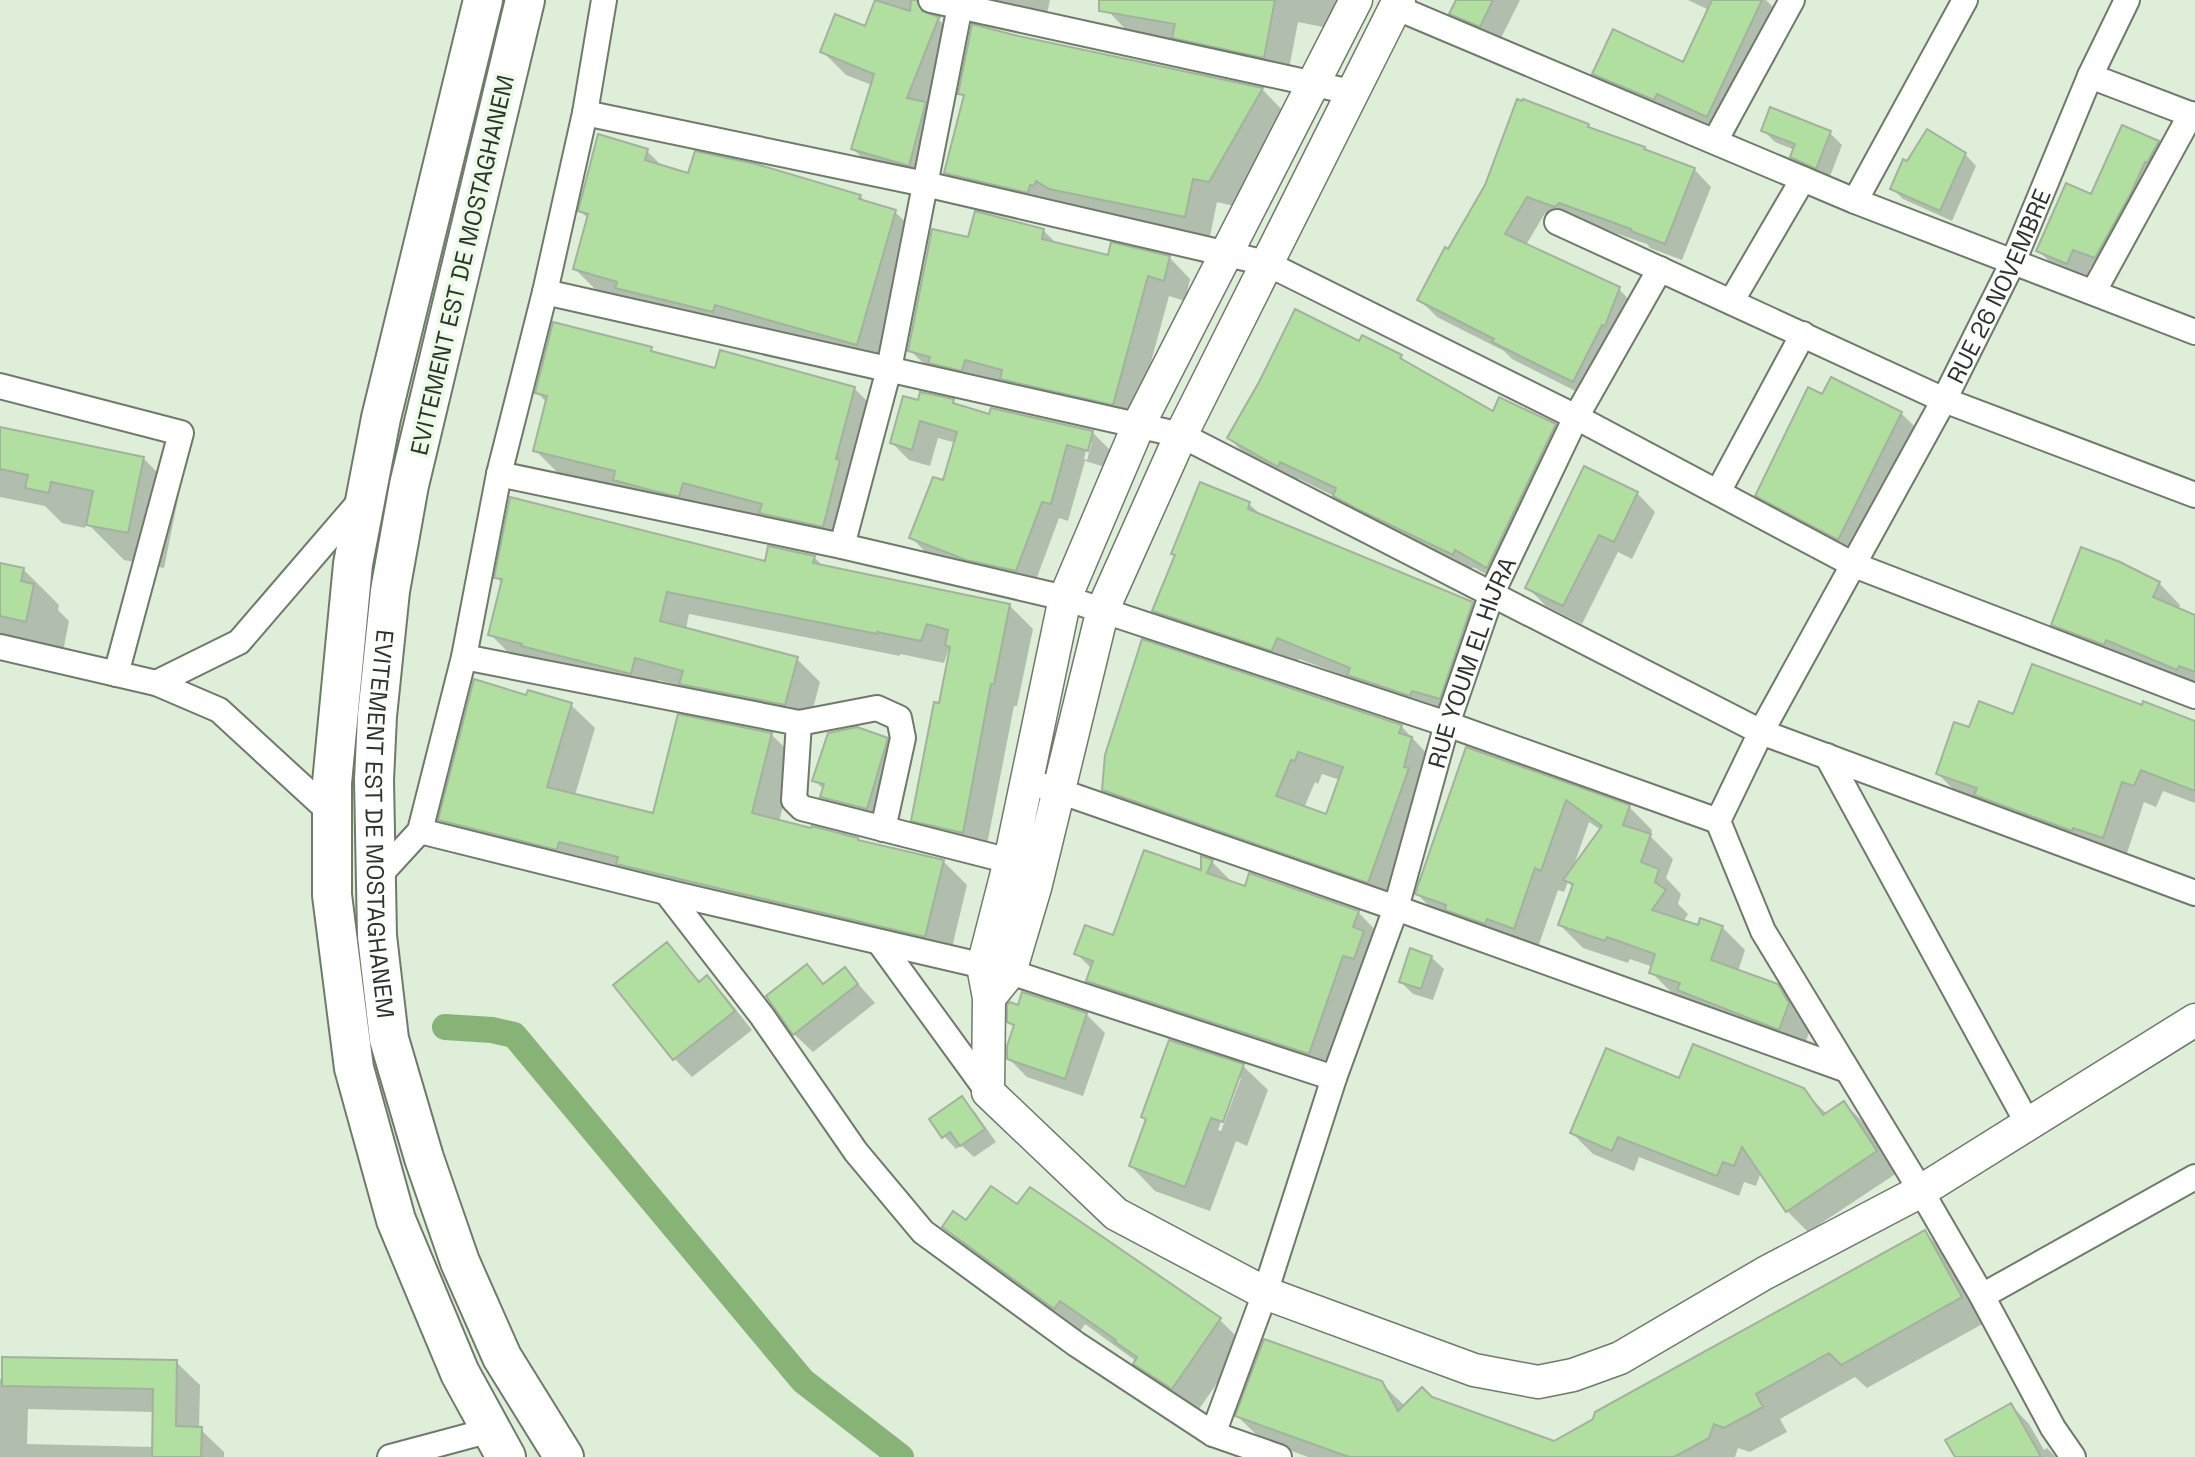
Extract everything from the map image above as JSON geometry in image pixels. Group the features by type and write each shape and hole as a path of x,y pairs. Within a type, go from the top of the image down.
{"highway":[{"name":"EVITEMENT EST DE MOSTAGHANEM","path":"483,0 381,418 353,564 332,783 332,895 354,1068 396,1220 460,1373 498,1443"},
{"name":"EVITEMENT EST DE MOSTAGHANEM","path":"525,0 409,485 390,591 377,716 374,780 377,936 389,1039 424,1158 460,1262 502,1357 564,1457"}],"street":[{"path":"376,879 420,831 464,657 499,474 545,292 585,113 604,0"},
{"path":"932,0 960,6 1032,10 1351,92"},
{"path":"988,1091 989,998 996,969 1010,861 1065,598 1139,424 1356,0"},
{"path":"1715,141 1792,0"},
{"path":"1855,201 1965,0"},
{"name":"RUE 26 NOVEMBRE","path":"1718,821 1761,732 1944,400 2013,262 2090,76 2127,0"},
{"path":"996,969 1035,888 1103,609 1181,435 1397,4 1855,201 2195,332"},
{"path":"842,546 889,369 960,6"},
{"path":"2090,76 2193,115 2094,291"},
{"path":"585,113 925,184 1266,263 1576,417 1854,565 2195,696"},
{"path":"1731,302 1803,178"},
{"path":"1557,222 1944,400 2195,495"},
{"name":"RUE YOUM EL HIJRA","path":"1213,1434 1265,1293 1334,1078 1396,908 1447,724 1492,593 1576,417 1660,269"},
{"path":"545,292 1181,435 1761,732 2195,893"},
{"path":"1718,492 1803,334"},
{"path":"0,386 181,433 116,674"},
{"path":"499,474 842,546 1065,598 1447,724 1718,821 1763,931 1922,1191 2053,1428 2073,1457"},
{"path":"156,683 239,642 367,493"},
{"path":"0,648 156,683 219,710 332,814"},
{"path":"464,657 799,723 877,708 899,718 903,738 883,829"},
{"path":"799,723 794,800 802,808 1010,861"},
{"path":"1828,756 2028,1124"},
{"path":"1027,781 1396,908 1847,1070"},
{"path":"420,831 996,969 1334,1078"},
{"path":"666,892 762,1016 856,1152 923,1232 1076,1344 1213,1434 1279,1457"},
{"path":"879,942 988,1091 1115,1214 1265,1293 1474,1370 1538,1382 1573,1375 1620,1358 1765,1273 1922,1191 2195,1020"},
{"path":"1982,1296 2195,1177"},
{"path":"390,1457 498,1443"}],"building":[{"path":"875,0 910,11 911,0 917,0 922,11 939,17 907,98 926,102 909,166 851,149 874,74 820,52 835,14 865,26"},
{"path":"1099,0 1275,0 1264,58 1172,38 1175,24 1099,11"},
{"path":"1456,0 1493,0 1480,27 1449,14"},
{"path":"1712,0 1762,0 1707,117 1657,94 1654,100 1592,74 1613,29 1683,62"},
{"path":"972,24 1263,88 1209,182 1193,179 1185,217 1049,189 1036,181 1034,186 1030,185 1028,193 944,173 964,95 958,94"},
{"path":"1517,99 1589,124 1588,127 1695,168 1665,244 1559,203 1555,207 1527,197 1505,234 1620,287 1605,326 1602,325 1573,382 1492,342 1494,339 1417,300 1445,247 1448,249 1485,185"},
{"path":"1770,107 1831,131 1816,169 1790,157 1795,144 1761,131"},
{"path":"2122,125 2159,141 2147,163 2145,162 2095,258 2073,250 2067,264 2036,251 2066,183 2091,194"},
{"path":"1927,129 1966,153 1940,211 1890,189 1903,159 1907,161"},
{"path":"598,134 648,149 645,160 688,173 695,151 756,164 861,195 859,199 896,210 857,345 715,305 713,312 615,288 617,282 573,269 588,214 578,211"},
{"path":"975,211 1044,229 1042,239 1108,255 1111,242 1170,256 1164,281 1148,276 1113,405 1000,379 1002,370 965,360 962,371 928,363 930,357 908,351 932,229 968,237"},
{"path":"1295,309 1359,341 1362,335 1402,355 1400,358 1493,411 1499,397 1556,424 1487,568 1455,550 1453,555 1357,509 1333,496 1336,488 1280,462 1278,467 1227,438 1259,382"},
{"path":"553,322 652,347 651,351 715,368 720,350 855,387 836,459 840,460 823,527 759,513 762,504 683,483 679,497 654,491 613,480 615,471 533,451 547,396 535,393"},
{"path":"1831,377 1902,412 1838,540 1755,496 1808,387 1822,394"},
{"path":"920,392 954,399 953,403 989,414 991,408 1093,431 1088,451 1067,445 1051,504 1042,502 1016,571 966,560 909,538 933,477 943,480 957,432 920,421 912,450 890,443 903,396 918,400"},
{"path":"0,427 144,457 128,533 86,525 93,491 51,482 49,493 25,488 28,475 0,469"},
{"path":"1584,466 1638,492 1614,542 1599,535 1563,606 1525,588"},
{"path":"1200,482 1250,502 1248,509 1473,602 1440,699 1412,691 1410,696 1347,675 1350,668 1277,638 1272,651 1152,611"},
{"path":"510,497 765,561 768,546 815,556 813,563 1010,604 994,684 991,684 963,833 911,821 934,702 939,703 950,647 945,645 948,630 927,624 921,641 667,592 660,621 798,657 785,705 679,684 683,671 635,658 631,674 521,646 522,644 488,635 502,579 494,578"},
{"path":"2081,547 2160,582 2153,597 2195,615 2195,672 2179,666 2177,670 2106,640 2104,645 2051,625"},
{"path":"0,563 24,568 21,581 34,584 26,622 0,616"},
{"path":"1142,639 1402,725 1399,733 1412,737 1404,767 1409,768 1368,883 1102,790 1105,755","holes":["1298,752 1343,767 1326,814 1276,796 1291,760 1295,761"]},
{"path":"2032,664 2142,705 2143,701 2195,721 2195,791 2141,770 2134,786 2122,782 2103,838 2073,828 2072,831 1974,795 1977,788 1936,774 1954,722 1969,727 1979,701 2013,714"},
{"path":"474,679 526,695 528,690 572,703 547,787 653,813 678,714 772,733 752,813 944,860 925,937 616,864 618,857 559,842 557,850 438,820"},
{"path":"857,727 888,738 867,809 820,797 824,784 812,781 828,733"},
{"path":"1466,747 1630,805 1623,825 1651,834 1641,862 1659,869 1655,882 1666,890 1652,910 1698,925 1700,918 1723,926 1711,960 1778,984 1789,1003 1779,1030 1677,990 1680,983 1649,973 1655,954 1607,937 1605,941 1558,925 1573,884 1563,880 1602,826 1566,800 1541,871 1535,868 1514,929 1487,919 1485,924 1445,910 1446,905 1415,894"},
{"path":"1144,850 1201,870 1201,856 1213,860 1207,873 1245,886 1249,873 1359,911 1353,927 1364,931 1354,959 1343,956 1309,1054 1086,981 1093,961 1074,954 1085,925 1113,935"},
{"path":"667,942 699,982 707,975 735,1011 673,1060 613,985"},
{"path":"1410,948 1432,956 1421,989 1399,982"},
{"path":"807,964 823,984 845,967 858,984 793,1035 766,996"},
{"path":"1022,992 1087,1013 1065,1079 1007,1059 1007,1046 1014,1025 1007,1022 1007,1005 1010,1002 1018,1005"},
{"path":"1169,1040 1244,1064 1223,1122 1211,1118 1185,1187 1129,1166 1146,1119 1141,1117"},
{"path":"1693,1044 1804,1088 1823,1115 1844,1101 1877,1151 1786,1212 1742,1147 1734,1166 1723,1162 1717,1176 1618,1137 1612,1151 1570,1133 1606,1048 1679,1078"},
{"path":"962,1096 985,1129 960,1146 950,1132 942,1138 929,1119"},
{"path":"991,1186 1017,1204 1030,1187 1221,1318 1172,1389 1133,1364 1137,1357 1115,1342 1116,1340 1060,1301 1054,1309 942,1227 953,1211 966,1220"},
{"path":"1925,1230 1962,1297 1841,1365 1829,1353 1756,1394 1763,1407 1724,1428 1714,1424 1709,1438 1674,1457 1349,1457 1235,1416 1264,1339 1382,1381 1398,1411 1422,1387 1432,1397 1554,1441 1593,1419 1595,1412"},
{"path":"2,1357 177,1360 176,1426 202,1427 201,1457 152,1457 153,1389 2,1386"},
{"path":"2011,1403 2041,1457 1955,1457 1945,1440"}],"waterway":[{"path":"445,1027 492,1030 514,1035 803,1381 901,1457"}]}
